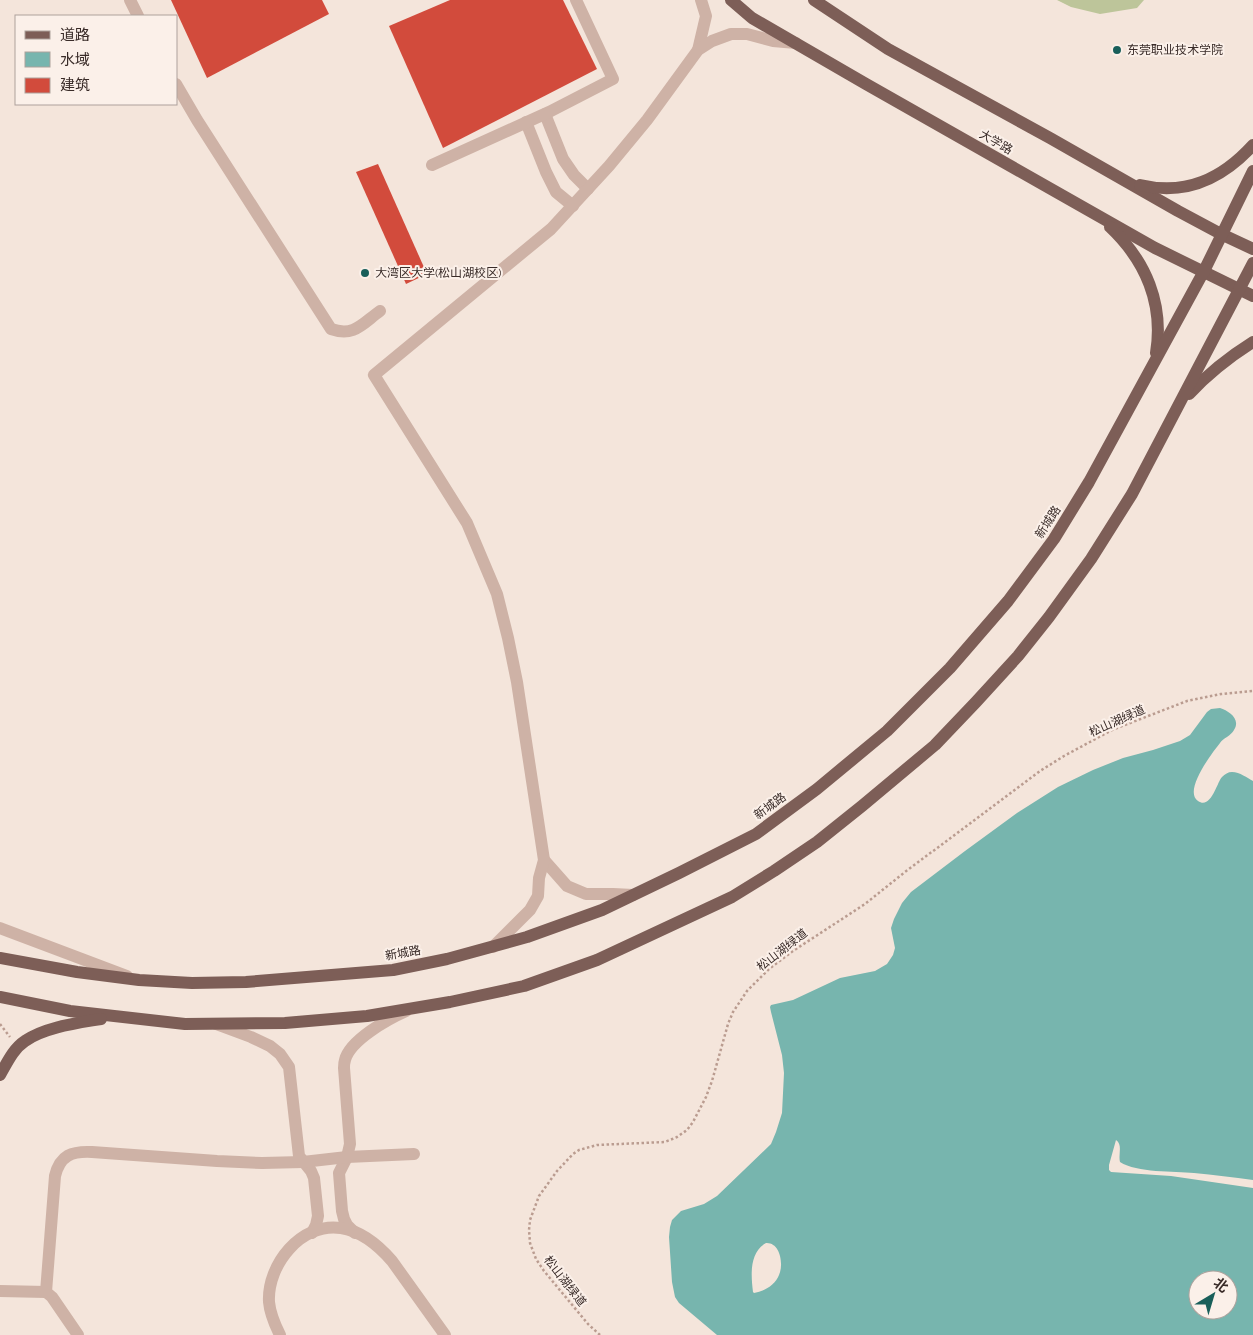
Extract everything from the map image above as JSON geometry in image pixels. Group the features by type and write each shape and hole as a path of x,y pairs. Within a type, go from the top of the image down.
{"main road":[{"name":"大学路","path":"731,0 752,18 1155,248 1253,296"},
{"path":"814,0 888,49 1253,250"},
{"path":"1129,183 1150,188 1167,189 1194,186 1208,180 1230,166 1253,145"},
{"name":"新城路","path":"0,958 77,972 139,980 192,983 246,982 393,970 493,947 602,910 756,834 817,789 887,731 950,668 1008,601 1054,539 1089,482 1204,271 1253,171"},
{"path":"1097,215 1127,245 1151,286 1155,301 1158,330 1155,361"},
{"path":"0,997 70,1011 186,1024 285,1023 367,1016 450,1002 524,986 597,960 732,897 817,842 935,745 1018,656 1091,560 1132,494 1253,263"},
{"path":"1178,405 1222,363 1253,342"},
{"path":"0,1075 12,1054 25,1041 36,1035 80,1022 123,1018"}],"street":[{"path":"130,0 138,15"},
{"path":"432,166 545,114 613,79 576,0"},
{"path":"698,50 706,16 701,0"},
{"path":"493,947 530,910 538,896 539,878 544,860 517,682 508,638 497,594 467,523 374,375 551,229 588,190 647,120 698,50 712,41 731,34 747,34 773,41 796,43"},
{"path":"178,87 331,329 340,332 352,332 380,311"},
{"path":"545,114 563,159 588,190"},
{"path":"526,122 556,192 573,206"},
{"path":"544,860 567,886 586,894 633,895"},
{"path":"0,928 139,980"},
{"path":"408,1009 368,1033 352,1048 345,1060 350,1144 347,1157 340,1169 339,1180 344,1219 347,1225 375,1244 392,1261 445,1335"},
{"path":"215,1024 270,1046 278,1052 289,1067 299,1156 314,1178 318,1216 312,1233"},
{"path":"46,1292 55,1176 62,1160 78,1151 218,1162 262,1163 414,1154"},
{"path":"280,1335 272,1316 269,1302 273,1276 285,1254 298,1241 312,1233 327,1228 342,1228 355,1232"},
{"path":"0,1291 46,1292 52,1297 78,1335"}],"path":[{"name":"松山湖绿道","path":"600,1335 588,1324 544,1272 536,1259 530,1243 530,1220 539,1196 552,1177 573,1154 580,1150 597,1146 665,1142 687,1130 706,1097 733,1012 747,991 792,951 865,904 1040,771 1112,730 1187,701 1221,694 1253,691"},
{"path":"0,1024 15,1043"}],"green space":[{"path":"1057,0 1144,0 1137,8 1100,14 1071,7"}],"water":[{"path":"1220,708 1227,711 1235,719 1236,726 1233,732 1221,741 1200,772 1194,789 1194,796 1198,801 1207,802 1222,777 1229,772 1238,773 1253,781 1253,1180 1146,1170 1127,1166 1120,1162 1120,1147 1116,1140 1109,1170 1111,1172 1171,1176 1253,1188 1253,1335 717,1335 679,1303 675,1297 672,1282 670,1227 672,1220 681,1211 704,1204 717,1196 771,1144 782,1113 784,1073 771,1005 793,1000 840,978 875,971 887,964 895,948 891,928 894,919 902,903 911,892 1017,813 1058,787 1123,758 1180,741 1190,735 1211,709","holes":["766,1243 771,1244 778,1250 781,1260 777,1279 766,1289 754,1293 752,1285 754,1258 760,1247"]}],"building":[{"path":"171,0 322,0 329,14 207,78"},
{"path":"450,0 563,0 597,69 443,148 389,26"},
{"path":"378,164 427,274 406,284 356,172"}],"place":[{"name":"东莞职业技术学院","path":"1117,50"},
{"name":"大湾区大学(松山湖校区)","path":"365,273"}]}
